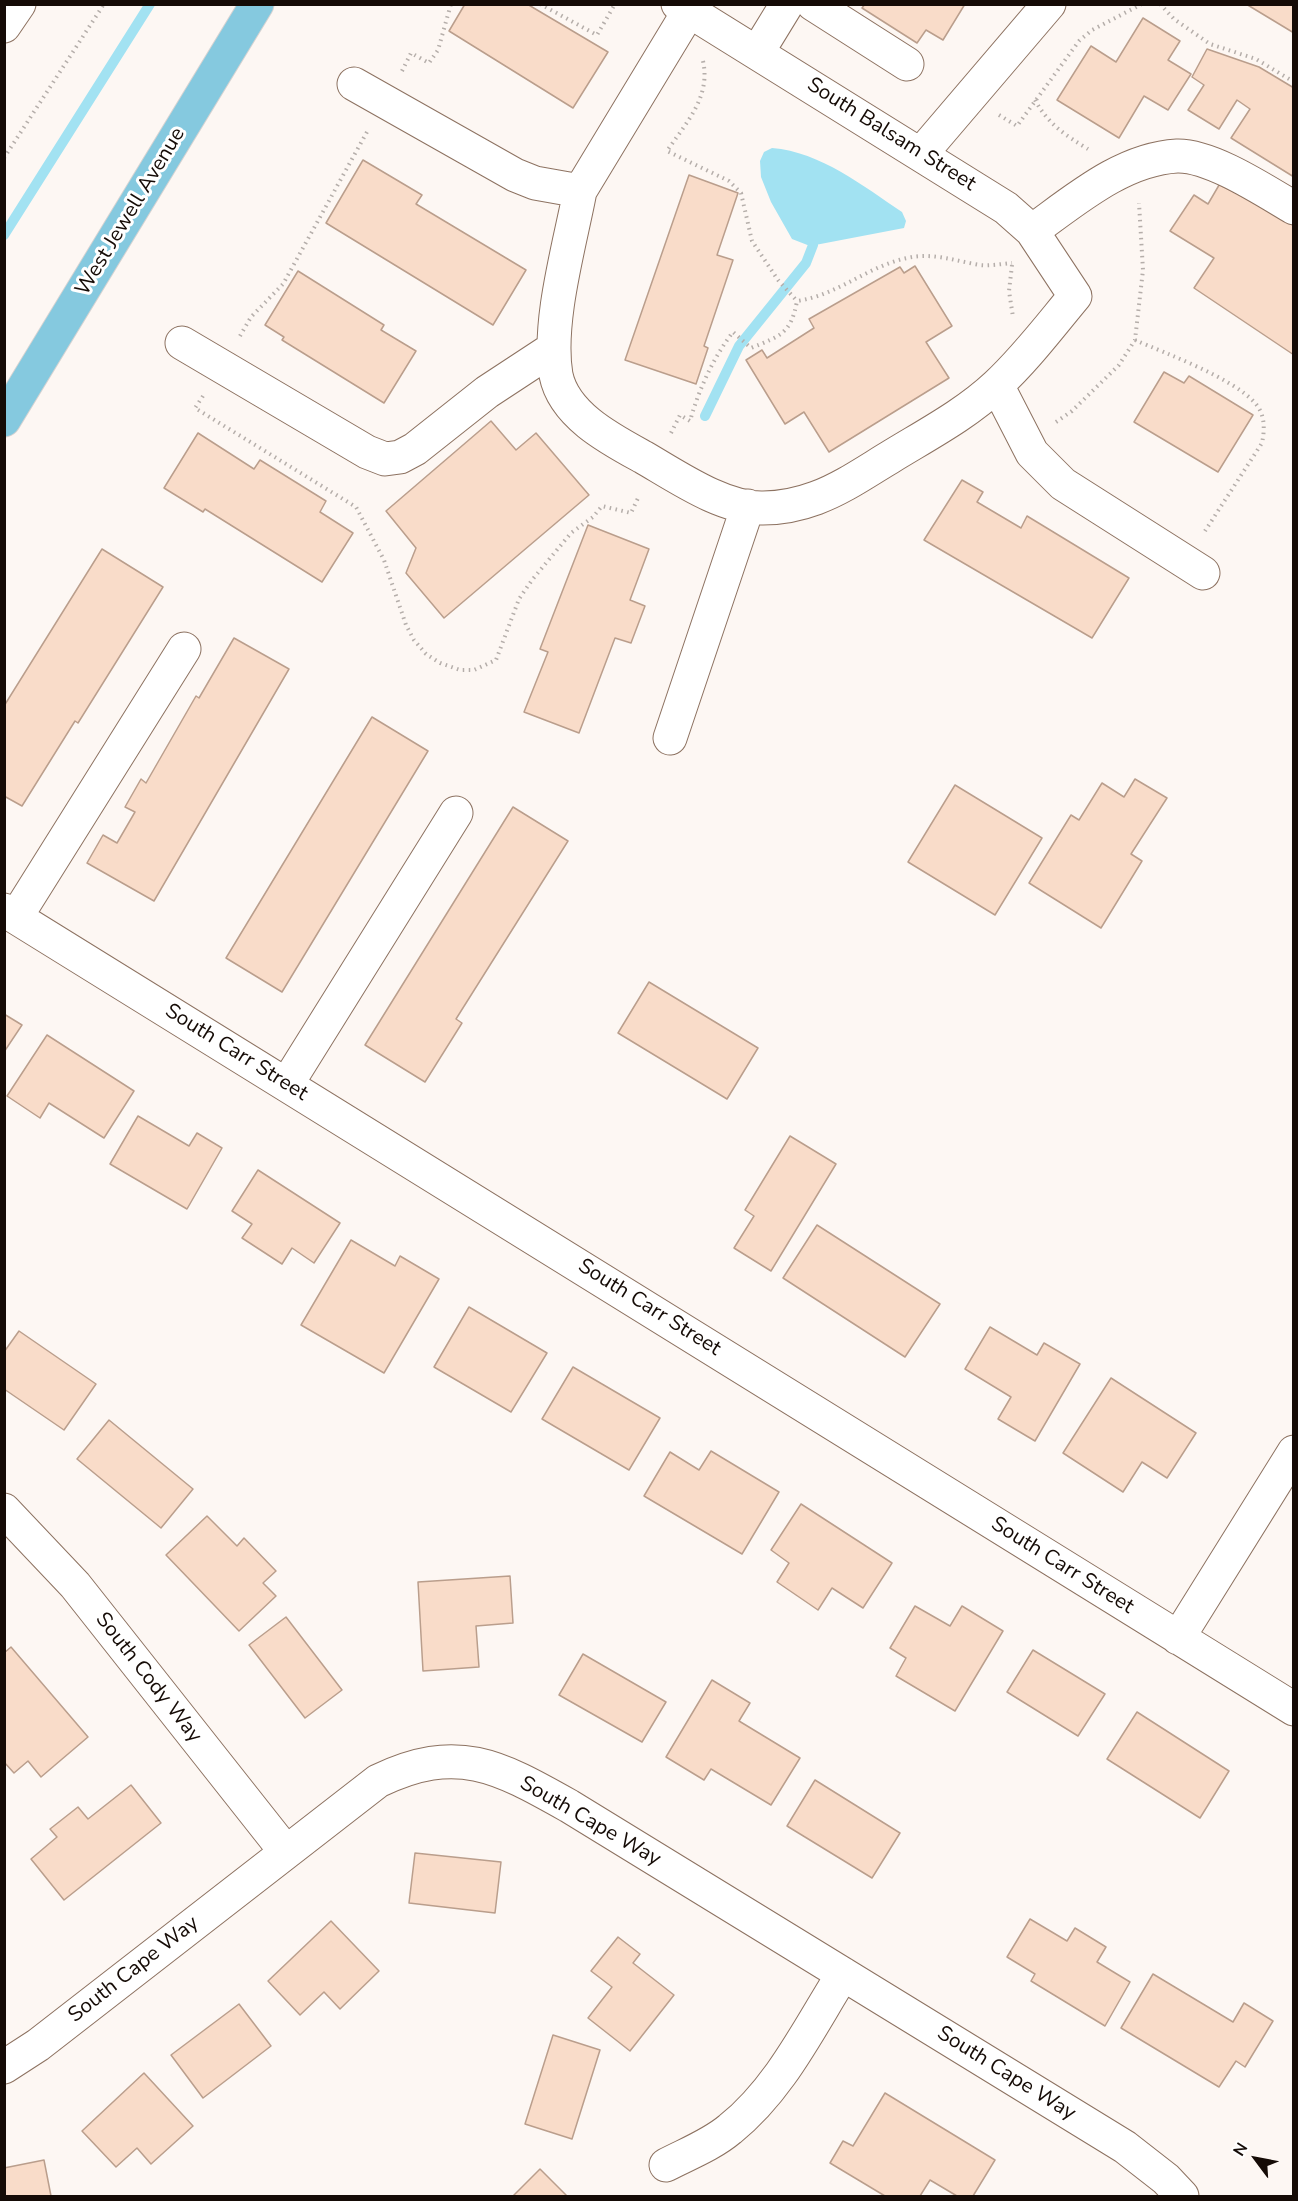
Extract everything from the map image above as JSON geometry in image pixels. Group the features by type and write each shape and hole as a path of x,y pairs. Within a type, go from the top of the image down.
{"main road":[{"name":"West Jewell Avenue","path":"4,420 256,4"}],"street":[{"path":"4,26 19,4"},
{"path":"757,53 787,4"},
{"path":"813,4 907,64"},
{"path":"921,154 1049,4"},
{"path":"684,8 579,191 554,348 561,390 580,416 599,431 702,490 748,506 761,508 789,505 816,498 842,486 964,411 997,385 1031,348"},
{"name":"South Balsam Street","path":"684,8 1006,208 1032,231 1076,296 1031,348"},
{"path":"354,84 514,175 535,183 579,191"},
{"path":"1032,231 1101,181 1153,161 1178,156 1197,160 1250,182 1293,208"},
{"path":"182,343 368,452 385,459 400,457 415,449 488,392 554,348"},
{"path":"997,385 1027,443 1045,468 1062,484 1194,567"},
{"path":"670,738 748,506"},
{"path":"10,913 184,649"},
{"path":"287,1084 456,813"},
{"name":"South Carr Street","path":"10,913 1293,1709"},
{"path":"1178,1638 1293,1452"},
{"name":"South Cody Way","path":"4,1510 75,1585 286,1852"},
{"name":"South Cape Way","path":"4,2067 38,2045 378,1781 402,1770 427,1763 478,1763 515,1777 569,1806 1125,2147 1147,2163 1182,2196"},
{"path":"666,2165 728,2131 749,2112 777,2080 843,1974"}],"path":[{"path":"4,158 104,4"},
{"path":"540,4 597,35 615,4"},
{"path":"991,122 998,114 1017,126 1079,41 1092,30 1142,4"},
{"path":"1160,4 1174,19 1210,45 1256,60 1293,82"},
{"path":"702,59 706,83 702,96 667,151 729,181 741,193 752,241 778,280 797,301"},
{"path":"797,301 834,291 872,270 909,257 940,256 979,265 1012,263 1009,307 1016,325 1031,348"},
{"path":"733,332 751,348 781,335 793,321 797,301"},
{"path":"1027,443 1072,411 1119,365 1135,340 1178,358 1245,394 1256,405 1263,417 1265,432 1262,443 1194,567"}],"water":[{"path":"772,148 808,156 857,181 902,212 906,221 904,228 810,246 792,239 771,202 761,177 760,161 764,152"}],"building":[{"path":"465,4 527,4 608,52 573,108 449,31"},
{"path":"865,4 965,4 943,40 926,30 917,43 862,8"},
{"path":"1246,4 1294,4 1294,33"},
{"path":"1143,18 1180,41 1168,60 1191,74 1168,110 1144,96 1119,138 1057,100 1091,46 1116,62"},
{"path":"1207,49 1259,67 1294,88 1294,177 1231,138 1250,109 1237,100 1219,129 1188,110 1204,85 1192,77"},
{"path":"363,160 422,195 416,204 526,270 493,325 326,223"},
{"path":"689,175 738,193 717,255 733,260 704,346 708,348 696,384 625,360"},
{"path":"1222,180 1294,225 1294,355 1194,288 1214,258 1170,231 1194,195 1208,204"},
{"path":"915,266 952,326 926,342 949,378 829,452 804,412 785,424 746,360 762,350 767,358 814,328 809,319 900,267 904,273"},
{"path":"298,271 384,325 381,330 416,351 384,403 282,340 284,337 265,325"},
{"path":"1164,372 1184,383 1189,376 1253,415 1218,472 1134,422"},
{"path":"491,421 516,450 536,433 589,495 444,618 406,573 416,548 386,511"},
{"path":"198,433 254,469 260,460 326,501 320,512 353,533 322,582 205,509 203,512 164,488"},
{"path":"962,480 983,492 977,502 1021,528 1027,516 1129,578 1092,638 924,540"},
{"path":"588,525 649,549 630,600 645,606 631,643 615,638 579,733 524,712 548,652 540,649"},
{"path":"102,549 163,587 78,723 75,721 22,806 4,796 4,706"},
{"path":"234,638 289,669 154,901 87,863 103,835 117,843 135,812 125,807 141,779 146,783 196,696 199,698"},
{"path":"372,717 428,751 282,992 226,958"},
{"path":"1135,779 1167,798 1131,854 1142,861 1101,928 1029,883 1071,815 1079,820 1102,783 1124,797"},
{"path":"955,785 1042,838 995,915 908,862"},
{"path":"513,807 568,841 456,1019 462,1023 425,1082 365,1045"},
{"path":"649,982 758,1048 727,1099 618,1033"},
{"path":"4,1014 22,1025 4,1052"},
{"path":"47,1035 134,1091 104,1138 49,1103 40,1118 7,1096"},
{"path":"138,1116 189,1146 197,1133 222,1148 187,1209 110,1164"},
{"path":"790,1136 836,1164 771,1271 734,1248 754,1216 745,1210"},
{"path":"258,1170 340,1223 314,1263 292,1248 282,1264 242,1238 252,1224 232,1211"},
{"path":"817,1225 940,1304 905,1357 783,1278"},
{"path":"351,1240 395,1266 400,1256 439,1279 384,1373 301,1325"},
{"path":"469,1307 547,1353 511,1412 434,1367"},
{"path":"990,1327 1037,1355 1044,1343 1080,1364 1035,1441 998,1419 1011,1397 965,1369"},
{"path":"19,1331 96,1384 64,1430 4,1389 4,1352"},
{"path":"573,1367 660,1418 629,1470 542,1419"},
{"path":"1111,1378 1196,1433 1167,1478 1142,1462 1123,1492 1063,1453"},
{"path":"109,1420 193,1489 161,1528 77,1459"},
{"path":"711,1451 779,1492 742,1554 644,1496 670,1452 699,1470"},
{"path":"801,1504 892,1563 863,1608 832,1588 818,1610 777,1582 789,1563 771,1550"},
{"path":"207,1516 237,1546 244,1538 276,1571 263,1583 276,1596 239,1631 166,1555"},
{"path":"510,1576 513,1623 476,1626 479,1667 423,1671 418,1582"},
{"path":"915,1606 950,1626 962,1606 1003,1631 955,1711 896,1676 906,1658 890,1648"},
{"path":"286,1617 342,1690 305,1718 249,1645"},
{"path":"11,1647 88,1737 41,1777 28,1761 14,1773 4,1762 4,1653"},
{"path":"1033,1650 1105,1694 1078,1736 1007,1692"},
{"path":"583,1654 666,1702 642,1742 559,1695"},
{"path":"712,1680 750,1703 739,1721 800,1758 771,1805 711,1769 704,1780 666,1757"},
{"path":"1137,1712 1229,1771 1200,1818 1107,1759"},
{"path":"815,1780 900,1833 872,1878 787,1826"},
{"path":"131,1785 161,1823 64,1900 31,1859 57,1837 50,1829 78,1807 88,1819"},
{"path":"415,1853 501,1862 495,1913 409,1903"},
{"path":"1030,1919 1067,1941 1075,1928 1106,1947 1097,1962 1130,1982 1105,2026 1031,1981 1035,1974 1007,1957"},
{"path":"331,1921 379,1971 340,2009 324,1992 300,2015 268,1981"},
{"path":"618,1937 640,1954 633,1963 674,1995 630,2051 588,2018 612,1987 591,1971"},
{"path":"1153,1974 1233,2022 1244,2003 1273,2021 1245,2067 1236,2061 1219,2087 1121,2028"},
{"path":"239,2004 271,2046 203,2098 171,2055"},
{"path":"553,2035 600,2050 572,2139 525,2124"},
{"path":"144,2073 193,2126 151,2164 137,2148 116,2167 82,2131"},
{"path":"885,2093 995,2160 973,2196 957,2196 930,2180 920,2196 885,2196 830,2163 843,2141 853,2146"},
{"path":"44,2160 51,2196 4,2196 4,2168"},
{"path":"540,2169 567,2196 513,2196"}],"waterway":[{"path":"4,235 150,4"},
{"path":"705,416 739,346 806,263 813,245"}]}
